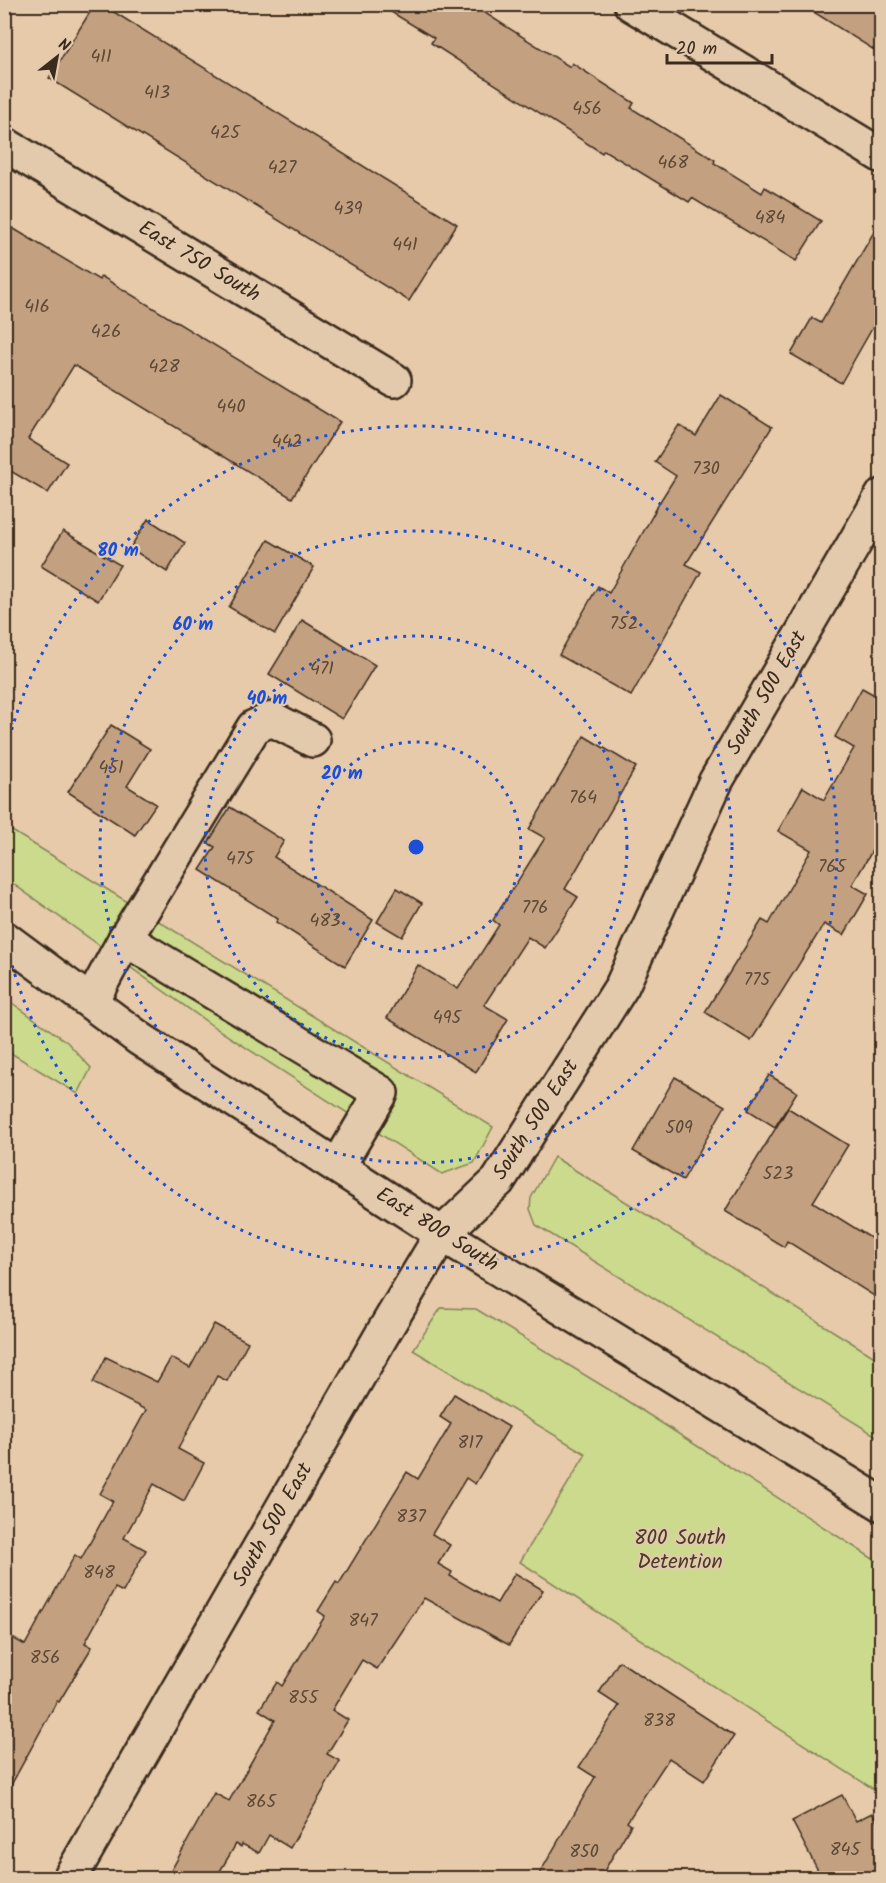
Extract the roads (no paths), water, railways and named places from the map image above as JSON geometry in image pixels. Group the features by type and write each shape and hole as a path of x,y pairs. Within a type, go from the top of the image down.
{"street":[{"path":"631,4 882,156"},
{"name":"East 750 South","path":"4,144 394,380"},
{"name":"South 500 East","path":"70,1878 442,1234 498,1181 621,986 716,781 882,496"},
{"path":"91,1002 125,939 254,727 272,719 313,740"},
{"name":"East 800 South","path":"4,938 140,1039 442,1234 882,1504"},
{"path":"125,939 381,1092 338,1166"}],"park label":[{"name":"800 South Detention","path":"680,1550"}]}
